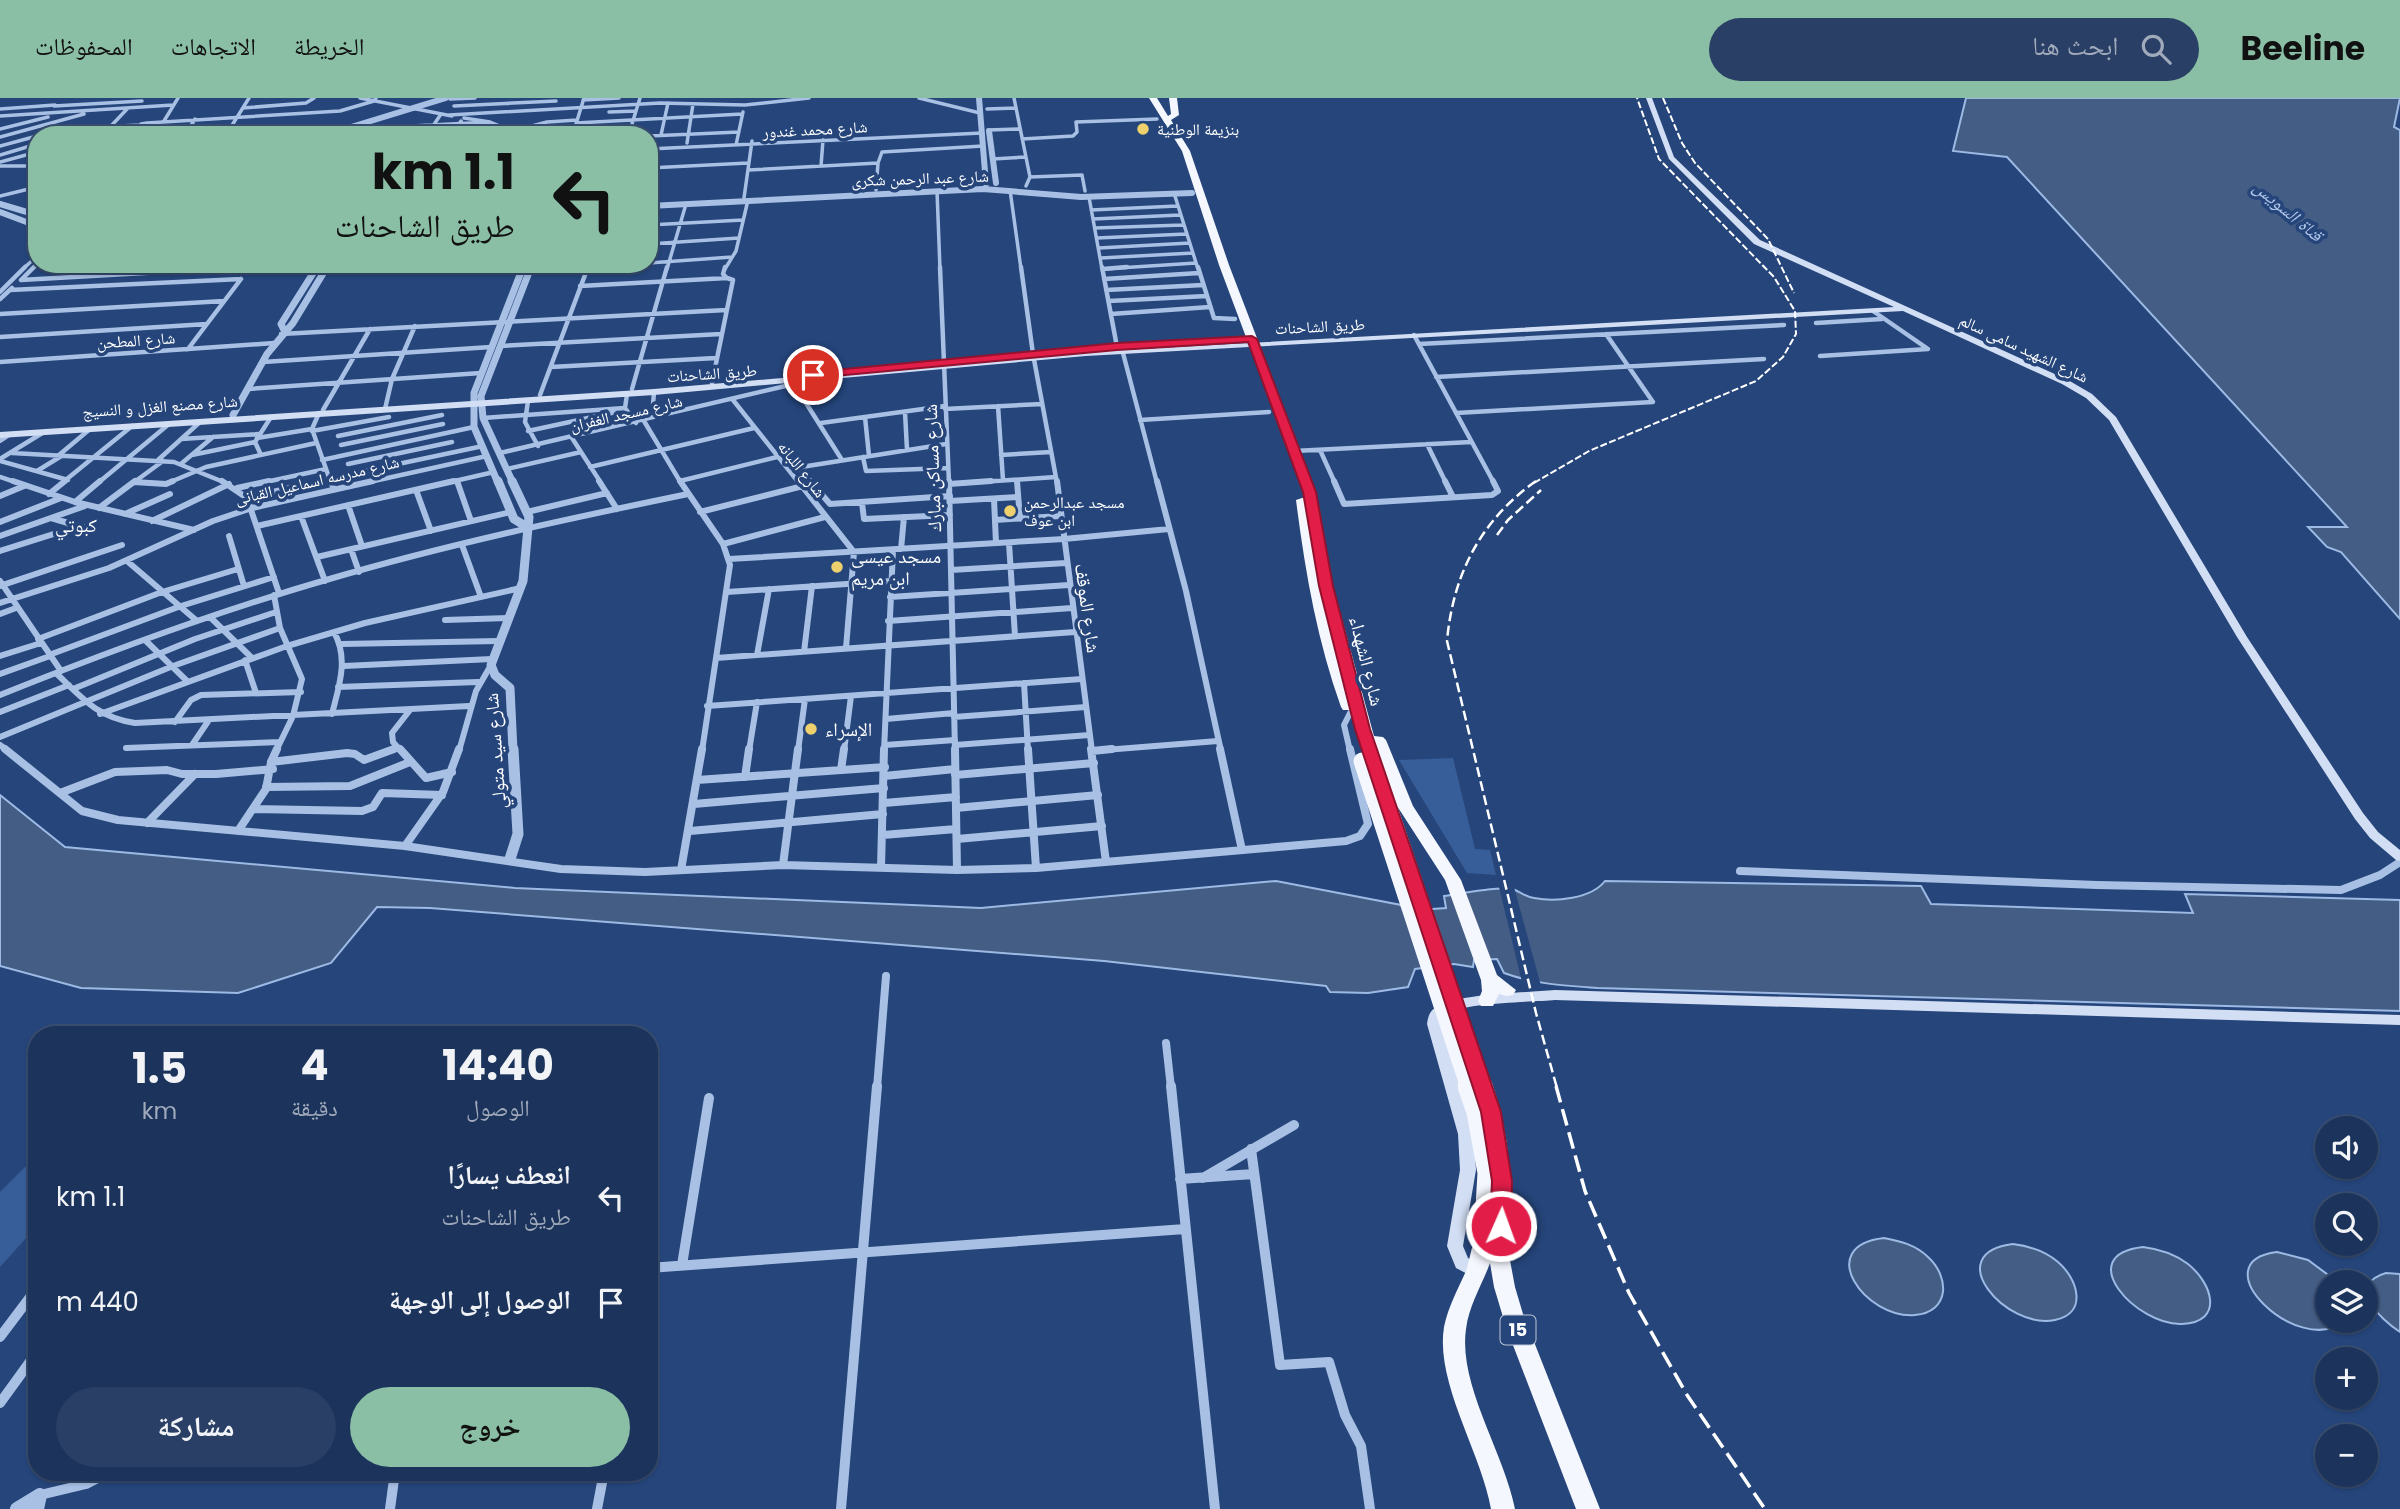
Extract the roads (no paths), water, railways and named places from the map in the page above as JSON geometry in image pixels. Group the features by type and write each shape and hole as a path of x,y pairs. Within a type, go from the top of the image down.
{"highway":[{"name":"شارع الشهداء","path":"1146,98 1184,147 1269,412 1301,499 1314,586 1336,674 1491,1112 1502,1181 1492,1243"},
{"name":"شارع الشهداء","path":"1153,98 1177,147 1227,281 1235,319 1248,342 1294,451 1312,503 1326,586 1367,760"},
{"path":"1161,119 1175,115 1173,98"},
{"path":"1347,667 1362,691 1383,755 1405,806 1454,880 1486,969 1491,991 1496,997"},
{"path":"1492,1243 1458,1313 1455,1352 1475,1421 1498,1477 1503,1509"},
{"name":"15","path":"1492,1243 1511,1310 1548,1412 1588,1509"}],"main road":[{"name":"شارع الشهيد سامى سالم","path":"1649,98 1671,158 1752,238 2065,382 2089,396 2107,411 2248,647 2359,816 2374,835 2400,857"},
{"name":"طريق الشاحنات","path":"1622,322 1873,311 1900,307"},
{"name":"طريق الشاحنات","path":"477,401 528,401 1085,352 1900,307"},
{"name":"طريق الشاحنات","path":"1248,342 1416,340 1439,331"},
{"name":"طريق الشاحنات","path":"321,412 387,410 540,395 654,392 795,383 943,363"},
{"name":"شارع مصنع الغزل و النسيج","path":"3,434 233,415 321,412"},
{"name":"شارع مصنع الغزل و النسيج","path":"3,434 321,412"},
{"path":"1477,1272 1462,1263 1455,1246 1468,1170 1466,1134 1434,1024 1435,1016 1450,1006 1496,997 1555,995 2400,1020"}],"street":[{"path":"47,113 63,98"},
{"path":"83,104 89,98"},
{"path":"164,121 178,98"},
{"path":"231,126 249,98"},
{"path":"243,108 309,103 314,98"},
{"path":"360,98 500,126"},
{"path":"356,126 452,99 475,98"},
{"path":"575,126 583,99 619,98"},
{"path":"632,126 640,98"},
{"path":"449,115 697,101 745,105 809,98"},
{"path":"919,98 980,113"},
{"path":"979,98 996,183"},
{"path":"986,98 983,146 986,184"},
{"path":"1014,98 1030,177 1026,186"},
{"path":"0,109 143,99"},
{"path":"137,107 143,99"},
{"path":"449,115 454,106 452,99"},
{"path":"111,126 340,111 375,100"},
{"path":"454,106 557,100"},
{"path":"545,122 557,100"},
{"path":"687,143 691,117 697,101"},
{"path":"661,135 668,103"},
{"path":"0,116 173,105"},
{"path":"737,143 745,105"},
{"path":"605,126 611,106"},
{"path":"111,126 128,108"},
{"path":"987,109 1016,108"},
{"path":"362,126 413,109"},
{"path":"40,126 98,110"},
{"path":"532,126 539,110"},
{"path":"506,126 512,111"},
{"path":"609,112 636,111"},
{"path":"0,130 65,112"},
{"path":"433,125 441,114"},
{"path":"532,126 545,122 606,122 743,114"},
{"path":"0,122 26,115"},
{"path":"459,124 463,117"},
{"path":"191,126 195,119"},
{"path":"1022,139 1073,136 1077,132 1076,122 1161,119"},
{"path":"405,126 490,122"},
{"path":"488,126 490,122"},
{"path":"0,137 28,129"},
{"path":"984,130 1020,129"},
{"name":"شارع محمد غندور","path":"751,142 894,137 984,130"},
{"name":"شارع محمد غندور","path":"658,147 984,130"},
{"path":"658,135 739,132"},
{"path":"894,137 894,151"},
{"path":"0,146 28,138"},
{"path":"821,166 822,140"},
{"path":"727,278 723,274 727,262 736,251 743,220 751,142"},
{"name":"شارع محمد غندور","path":"658,146 737,143"},
{"path":"876,190 879,154 983,146"},
{"path":"0,155 28,147"},
{"path":"0,164 28,155"},
{"path":"993,159 1026,157"},
{"path":"658,168 748,163"},
{"path":"748,170 878,163"},
{"path":"0,164 12,168 28,167"},
{"path":"12,168 28,164"},
{"path":"985,170 994,170"},
{"path":"1030,177 1082,175 1120,350 1186,590 1242,850"},
{"name":"شارع عبد الرحمن شكرى","path":"858,193 996,183 1048,191"},
{"path":"0,196 27,188"},
{"name":"شارع عبد الرحمن شكرى","path":"658,204 858,193 1010,190 1087,194 1191,190"},
{"name":"شارع الموقف","path":"1010,190 1034,356 1056,477 1107,862"},
{"name":"شارع مساكن مبارك","path":"937,191 950,499 957,870"},
{"path":"1174,191 1210,307 1216,319 1235,319"},
{"name":"شارع عبد الرحمن شكرى","path":"658,204 746,199"},
{"path":"625,409 686,204"},
{"path":"1091,210 1177,206"},
{"path":"2,209 28,213"},
{"path":"2,209 28,222"},
{"path":"1093,219 1180,215"},
{"path":"658,224 743,220"},
{"path":"1095,229 1183,225"},
{"path":"1097,239 1186,234"},
{"path":"658,243 739,239"},
{"path":"1099,248 1189,243"},
{"path":"1101,258 1193,253"},
{"path":"658,263 732,257"},
{"path":"1102,269 1196,264"},
{"path":"0,292 28,265"},
{"path":"0,299 28,273"},
{"path":"23,278 111,273"},
{"path":"188,349 245,273"},
{"path":"282,332 281,324 312,273"},
{"path":"233,415 274,343 293,323 324,273"},
{"path":"405,846 442,795 452,772 478,682 492,662 521,588 528,548 527,512 477,401 505,321 526,273"},
{"path":"540,395 586,273"},
{"path":"1104,279 1199,273"},
{"path":"580,286 727,278 733,280 712,383"},
{"path":"10,290 241,279"},
{"path":"1107,290 1203,285"},
{"path":"1109,301 1207,296"},
{"path":"0,314 224,302"},
{"path":"1111,314 1210,307"},
{"path":"282,332 726,310"},
{"path":"1820,356 1928,349 1873,311"},
{"path":"1816,323 1883,319"},
{"path":"0,337 207,324"},
{"path":"1320,450 1343,504 1492,495 1498,491 1416,340 1784,325"},
{"path":"407,474 387,410 391,379 415,326"},
{"path":"334,490 312,430 370,329"},
{"path":"263,362 721,334"},
{"path":"1457,413 1653,402 1606,334"},
{"name":"شارع المطحن","path":"0,362 274,343"},
{"path":"496,346 481,373 474,427 511,512 517,522 527,527"},
{"path":"551,367 716,358"},
{"path":"1436,377 1764,359"},
{"path":"248,389 481,373"},
{"path":"795,383 842,460"},
{"name":"شارع مسجد الغفران","path":"500,453 733,400 795,383"},
{"path":"654,392 653,405 661,417"},
{"name":"شارع اللبانه","path":"733,400 854,552"},
{"path":"528,401 525,416 528,432 538,446"},
{"path":"821,423 945,408 1042,404"},
{"path":"998,407 1003,481"},
{"path":"483,418 625,409"},
{"path":"625,409 636,423"},
{"path":"528,432 625,409"},
{"path":"192,455 257,438 335,427 387,410"},
{"path":"905,412 907,450"},
{"path":"1140,420 1269,412"},
{"path":"338,436 442,414 443,424 457,452"},
{"path":"261,455 257,438 271,417"},
{"path":"865,417 866,471 948,468"},
{"path":"644,421 688,494 723,544 729,559 727,592 707,706 698,780 681,870"},
{"path":"99,508 161,460 200,422"},
{"path":"75,502 169,424"},
{"path":"341,445 443,424"},
{"path":"49,494 132,426"},
{"path":"335,427 355,485"},
{"path":"322,460 474,427"},
{"path":"590,467 754,428"},
{"path":"37,471 62,455 90,429"},
{"path":"0,460 44,432"},
{"path":"0,441 3,434"},
{"path":"182,463 213,437"},
{"path":"181,439 257,438"},
{"path":"572,438 617,509"},
{"path":"348,464 452,442"},
{"path":"1294,451 1471,442"},
{"path":"134,482 166,484 199,470 316,443"},
{"path":"787,469 946,444"},
{"path":"1427,444 1453,497"},
{"path":"351,474 483,446"},
{"path":"507,469 580,452"},
{"path":"1001,455 1051,452"},
{"path":"12,453 128,457 182,463 237,488 247,498 274,577 276,612 280,628 301,672 301,692 265,787 238,831"},
{"name":"شارع مدرسه اسماعيل القبانى","path":"0,603 127,561 194,530 252,508 487,456"},
{"path":"680,481 778,457"},
{"path":"0,460 68,480"},
{"path":"798,467 830,504 1018,497"},
{"path":"237,488 326,469"},
{"path":"257,526 494,472"},
{"path":"291,477 296,498"},
{"path":"949,484 1056,477"},
{"path":"2,479 75,502 194,530"},
{"path":"1017,480 1020,519"},
{"path":"457,481 471,521"},
{"path":"700,512 801,487 810,482"},
{"path":"151,521 229,484"},
{"path":"0,496 25,486"},
{"path":"247,498 293,487"},
{"path":"416,490 431,531"},
{"path":"527,512 607,493"},
{"path":"125,514 170,494"},
{"path":"0,695 277,594 527,527 688,494"},
{"path":"0,523 62,498"},
{"path":"994,499 996,543"},
{"path":"862,503 864,519 950,515"},
{"path":"0,536 87,505"},
{"path":"348,505 362,547"},
{"path":"317,557 511,512"},
{"path":"301,516 324,581"},
{"path":"995,520 1061,516"},
{"path":"723,544 825,517"},
{"path":"881,868 888,621 891,581 904,517"},
{"path":"50,518 92,530"},
{"path":"0,551 79,526"},
{"path":"729,559 950,547 1169,528"},
{"path":"229,536 244,586"},
{"path":"1009,542 1015,636"},
{"path":"122,545 1,584 50,655 58,672 100,714 120,722 175,722 469,706"},
{"path":"462,545 481,597"},
{"path":"351,549 359,572"},
{"path":"846,648 854,552"},
{"path":"127,561 197,621"},
{"path":"951,570 1066,563"},
{"path":"0,656 162,592 238,569"},
{"path":"0,674 181,606 274,577"},
{"path":"727,592 891,581"},
{"path":"890,597 1069,585"},
{"path":"804,652 812,586"},
{"path":"100,714 287,646 334,632 521,588"},
{"path":"757,655 769,589"},
{"path":"0,614 16,608"},
{"path":"888,621 1072,608"},
{"path":"0,712 276,612"},
{"path":"210,617 238,642 249,659 256,693"},
{"path":"444,620 508,618"},
{"path":"0,737 173,666 280,628"},
{"path":"332,714 344,666 342,644 334,632"},
{"path":"716,658 1075,632"},
{"path":"145,640 187,681"},
{"path":"342,644 498,641"},
{"path":"344,666 492,662"},
{"name":"شارع سيد متولي","path":"492,662 495,675 510,688 518,834 510,859"},
{"path":"707,706 1082,679"},
{"path":"338,687 478,682"},
{"path":"1024,683 1037,868"},
{"path":"175,722 197,696 301,692"},
{"path":"841,770 850,696"},
{"path":"783,866 805,699"},
{"path":"745,777 757,702"},
{"path":"886,719 1086,707"},
{"path":"410,710 391,735 398,748 426,778 452,772"},
{"path":"0,745 82,811 96,816 147,823 405,846 510,859 561,869 681,870 783,866 957,870 1037,868 1346,841 1365,831 1368,819 1344,725 1350,713"},
{"path":"192,745 209,720"},
{"path":"886,745 1090,735"},
{"path":"1092,751 1219,741"},
{"path":"126,748 281,742"},
{"path":"60,793 112,772 167,770 195,774 347,753 355,754 364,761 398,748"},
{"path":"265,787 350,786 410,762"},
{"path":"884,776 1094,763"},
{"path":"698,780 885,766"},
{"path":"147,823 195,774"},
{"path":"694,804 884,788"},
{"path":"253,809 362,811 373,807 382,793 442,795"},
{"path":"956,808 1098,795"},
{"path":"884,803 956,797"},
{"path":"690,831 883,814"},
{"path":"957,839 1102,826"},
{"path":"883,835 957,829"},
{"path":"1740,871 2097,885 2341,890 2380,875 2400,862"},
{"path":"841,1509 886,976"},
{"path":"1166,1043 1214,1509"},
{"path":"682,1265 709,1098"},
{"path":"1203,1178 1294,1125"},
{"path":"1251,1149 1280,1365 1329,1362 1345,1415 1361,1446 1370,1509"},
{"path":"1180,1180 1254,1174"},
{"path":"658,1267 1185,1229"},
{"path":"0,1337 28,1300"},
{"path":"0,1403 28,1364"},
{"path":"17,1509 90,1481"},
{"path":"390,1509 394,1481"},
{"path":"597,1509 602,1481"}],"water":[{"name":"قناة السويس","path":"1966,98 2400,98 2394,127 2400,130 2400,619 2341,552 2327,547 2308,527 2347,527 2007,157 1953,151"},
{"path":"0,795 65,847 515,888 981,908 1276,881 1401,905 1404,911 1446,908 1444,896 1490,889 1515,890 1528,897 1543,899 1572,898 1591,892 1605,881 1921,886 1931,904 2193,913 2185,894 2400,900 2400,1011 1598,988 1550,984 1515,977 1504,973 1497,959 1474,960 1473,967 1454,964 1415,969 1408,987 1368,993 1330,992 1326,986 1104,961 430,908 377,907 331,963 238,993 81,988 0,966"},
{"path":"1884,1238 1913,1247 1935,1265 1943,1283 1943,1292 1935,1307 1915,1315 1896,1313 1879,1306 1864,1295 1854,1281 1849,1267 1852,1254 1863,1244"},
{"path":"2013,1244 2042,1252 2065,1269 2076,1294 2076,1303 2066,1316 2055,1320 2036,1320 2017,1314 2001,1303 1988,1289 1981,1275 1981,1261 1992,1250"},
{"path":"2143,1247 2172,1255 2196,1272 2208,1291 2210,1300 2209,1309 2204,1316 2196,1322 2164,1322 2131,1303 2112,1275 2112,1263 2122,1253"},
{"path":"2277,1252 2308,1260 2322,1270 2315,1270 2315,1329 2303,1328 2282,1319 2264,1304 2252,1288 2248,1272 2255,1259"},
{"path":"2386,1273 2400,1274 2400,1332 2378,1313 2378,1276"}],"railway":[{"path":"1534,483 1589,451 1756,381 1783,357 1796,334 1795,311 1774,277 1659,159 1637,98"},
{"path":"1663,98 1682,143 1695,163 1768,239 1794,293"},
{"path":"1536,481 1500,513 1473,550 1456,593 1447,641 1536,1013 1557,1088"},
{"path":"1497,535 1508,520 1541,490"},
{"path":"1556,1086 1585,1191 1629,1293 1687,1395 1765,1509"}],"place":[{"name":"بنزيمة الوطنية","path":"1143,129"},
{"name":"مسجد عبدالرحمن ابن عوف","path":"1010,511"},
{"name":"مسجد عيسى ابن مريم","path":"837,567"},
{"name":"الإسراء","path":"811,729"}],"district":[{"name":"كبوتي","path":"76,525"}]}
